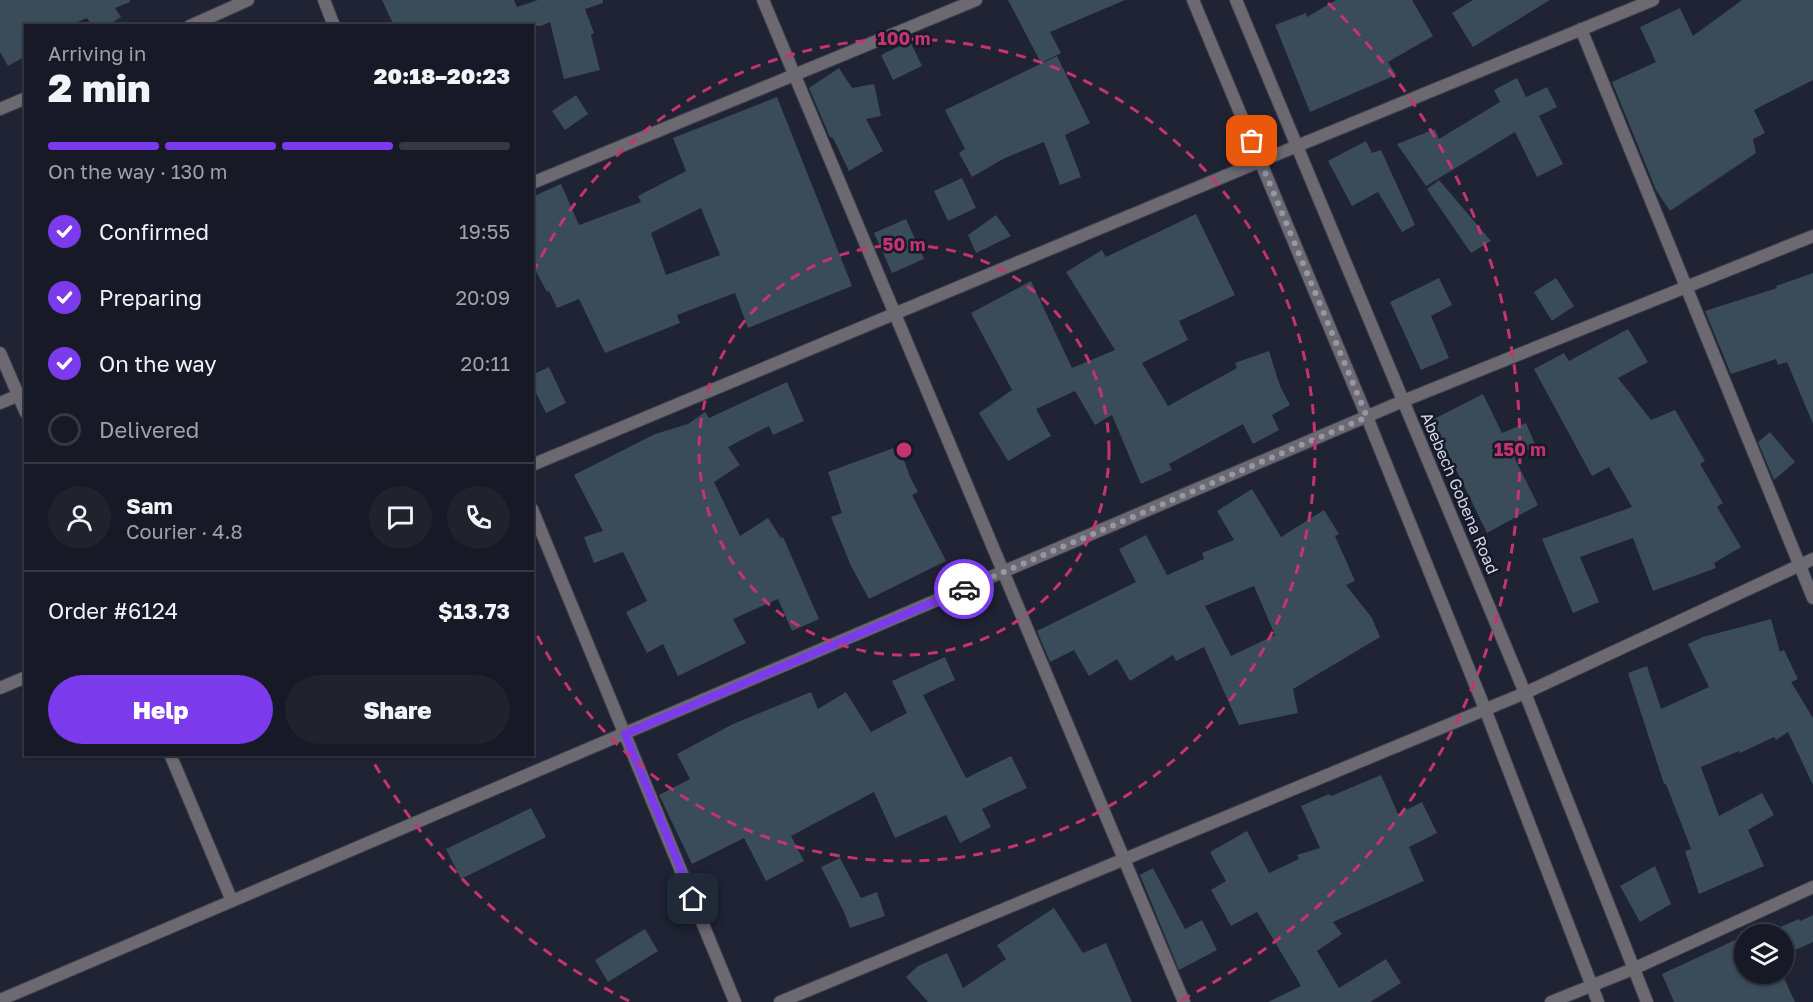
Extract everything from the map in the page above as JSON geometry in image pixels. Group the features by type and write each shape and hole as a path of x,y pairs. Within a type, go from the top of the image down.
{"street":[{"path":"194,24 248,0"},
{"path":"324,0 333,24"},
{"path":"763,0 1184,1002"},
{"path":"534,182 976,0"},
{"path":"1193,0 1367,417 1485,710 1598,1002"},
{"name":"Abebech Gobena Road","path":"1236,0 1525,693 1647,1002"},
{"path":"534,464 1260,161 1653,0"},
{"path":"1581,29 1813,598"},
{"path":"0,109 24,99"},
{"path":"0,1000 1404,401 1813,236"},
{"path":"0,353 22,394 0,403"},
{"path":"534,514 735,1002"},
{"path":"780,1002 1525,693 1813,559"},
{"path":"0,688 24,678"},
{"path":"171,756 232,901"},
{"path":"1551,1002 1633,969 1813,887"}],"building":[{"path":"0,0 130,0 115,8 121,17 110,24 91,24 87,18 73,24 24,24 24,57 8,66 0,52"},
{"path":"382,0 514,0 517,7 538,0 603,0 603,3 585,9 594,33 591,35 600,70 564,79 550,22 541,26 534,26 534,24 393,24"},
{"path":"1008,0 1125,0 1050,32 1061,53 1041,63"},
{"path":"1336,0 1412,0 1433,36 1388,62 1396,75 1310,112 1275,25 1306,13 1307,17"},
{"path":"1473,0 1550,0 1473,47 1452,13"},
{"path":"1742,0 1813,0 1813,80 1754,110 1765,133 1753,139 1756,153 1670,211 1656,190 1612,82 1656,62 1640,27 1680,8 1693,36"},
{"path":"910,41 922,66 893,80 881,55"},
{"path":"1057,56 1090,123 1065,135 1081,177 1060,185 1044,142 1005,158 972,177 959,153 965,149 945,110"},
{"path":"839,68 852,88 874,84 881,116 866,119 883,151 849,171 833,138 830,137 809,88"},
{"path":"1517,78 1526,97 1547,87 1557,107 1539,116 1563,164 1537,177 1515,132 1426,186 1397,144 1435,129 1439,139 1500,102 1494,90"},
{"path":"576,95 588,114 565,130 552,111"},
{"path":"777,97 852,286 748,328 735,293 677,315 680,323 605,353 579,299 557,308 534,268 534,196 561,184 579,225 641,202 638,196 686,171 673,138","holes":["701,208 720,255 666,275 651,233"]},
{"path":"1366,141 1372,153 1381,150 1415,225 1402,232 1378,192 1352,206 1328,161"},
{"path":"962,178 976,208 948,221 934,191"},
{"path":"1439,180 1491,241 1471,253 1427,189"},
{"path":"1196,214 1235,295 1179,321 1188,340 1142,363 1168,406 1237,368 1235,363 1269,351 1280,386 1290,405 1272,415 1279,430 1253,444 1243,424 1169,464 1172,470 1141,484 1112,415 1095,425 1075,391 1036,409 1051,436 1008,461 979,413 1012,390 971,313 1031,281 1072,368 1115,350 1066,272 1102,250 1106,257"},
{"path":"996,215 1011,236 976,253 968,235"},
{"path":"906,219 924,259 892,273 874,233"},
{"path":"1813,273 1813,424 1787,362 1778,365 1776,359 1731,374 1705,311 1777,288 1776,286"},
{"path":"1439,278 1452,305 1431,316 1449,358 1421,370 1390,302"},
{"path":"1556,278 1574,306 1552,321 1534,292"},
{"path":"1628,329 1648,362 1618,378 1651,420 1675,410 1705,461 1700,464 1723,503 1717,507 1741,547 1714,563 1716,568 1653,591 1633,538 1580,557 1599,602 1573,613 1542,539 1632,507 1609,467 1592,476 1534,369 1564,353 1569,361"},
{"path":"549,367 566,403 546,413 534,389 534,374"},
{"path":"787,382 804,421 773,435 769,426 728,447 740,465 714,482 740,536 768,518 781,538 783,537 819,619 792,631 778,599 733,619 746,643 678,676 663,644 647,653 626,612 647,601 623,552 594,563 584,537 603,531 574,475 655,434 688,424 705,412 709,418"},
{"path":"1483,394 1502,433 1526,423 1536,447 1514,457 1538,505 1487,533 1432,420"},
{"path":"1770,432 1795,462 1774,480 1758,442"},
{"path":"899,446 918,492 912,495 946,561 869,599 851,566 831,517 842,513 828,472"},
{"path":"1252,489 1281,537 1324,510 1339,534 1335,536 1355,581 1346,585 1372,618 1380,637 1293,689 1298,713 1239,725 1204,647 1176,661 1173,655 1130,681 1117,659 1089,676 1074,650 1050,662 1037,631 1136,582 1119,549 1146,535 1167,575 1204,559 1202,553 1234,540 1217,511","holes":["1254,586 1275,635 1231,656 1205,606"]},
{"path":"1771,619 1780,652 1784,650 1798,679 1791,682 1813,718 1813,785 1788,732 1776,740 1774,737 1740,753 1739,751 1701,767 1719,816 1762,793 1774,815 1748,830 1764,866 1699,894 1685,851 1691,849 1666,784 1664,784 1628,673 1647,666 1661,709 1709,687 1688,644 1703,637"},
{"path":"945,657 955,680 923,695 966,778 1011,756 1027,788 982,809 991,827 960,843 946,815 895,838 874,792 791,836 804,861 766,881 744,838 692,864 659,795 690,779 677,754 733,724 811,692 818,709 846,692 871,732 907,713 892,681"},
{"path":"1381,775 1398,814 1422,802 1437,833 1409,847 1424,881 1333,922 1342,934 1317,951 1339,988 1386,959 1401,983 1370,1002 1268,1002 1301,986 1257,912 1231,926 1211,890 1226,881 1210,852 1247,831 1269,873 1299,859 1297,855 1320,848 1301,806"},
{"path":"531,808 546,837 461,879 446,849"},
{"path":"840,858 861,898 877,892 885,916 850,928 821,867"},
{"path":"1655,866 1671,904 1640,922 1620,886"},
{"path":"1153,868 1185,929 1202,920 1217,950 1179,970 1140,875"},
{"path":"1054,908 1083,953 1106,943 1132,1002 928,1002 906,977 918,966 947,953 963,988 1006,959 997,945"},
{"path":"1813,915 1813,942 1794,951 1794,924 1787,924"},
{"path":"645,929 658,951 608,982 595,960"},
{"path":"1734,941 1734,984 1787,984 1795,1002 1674,1002 1662,974"}],"way so far":[{"path":"964,589 1367,417 1252,141"}],"route":[{"path":"693,899 625,734 964,589"}]}
